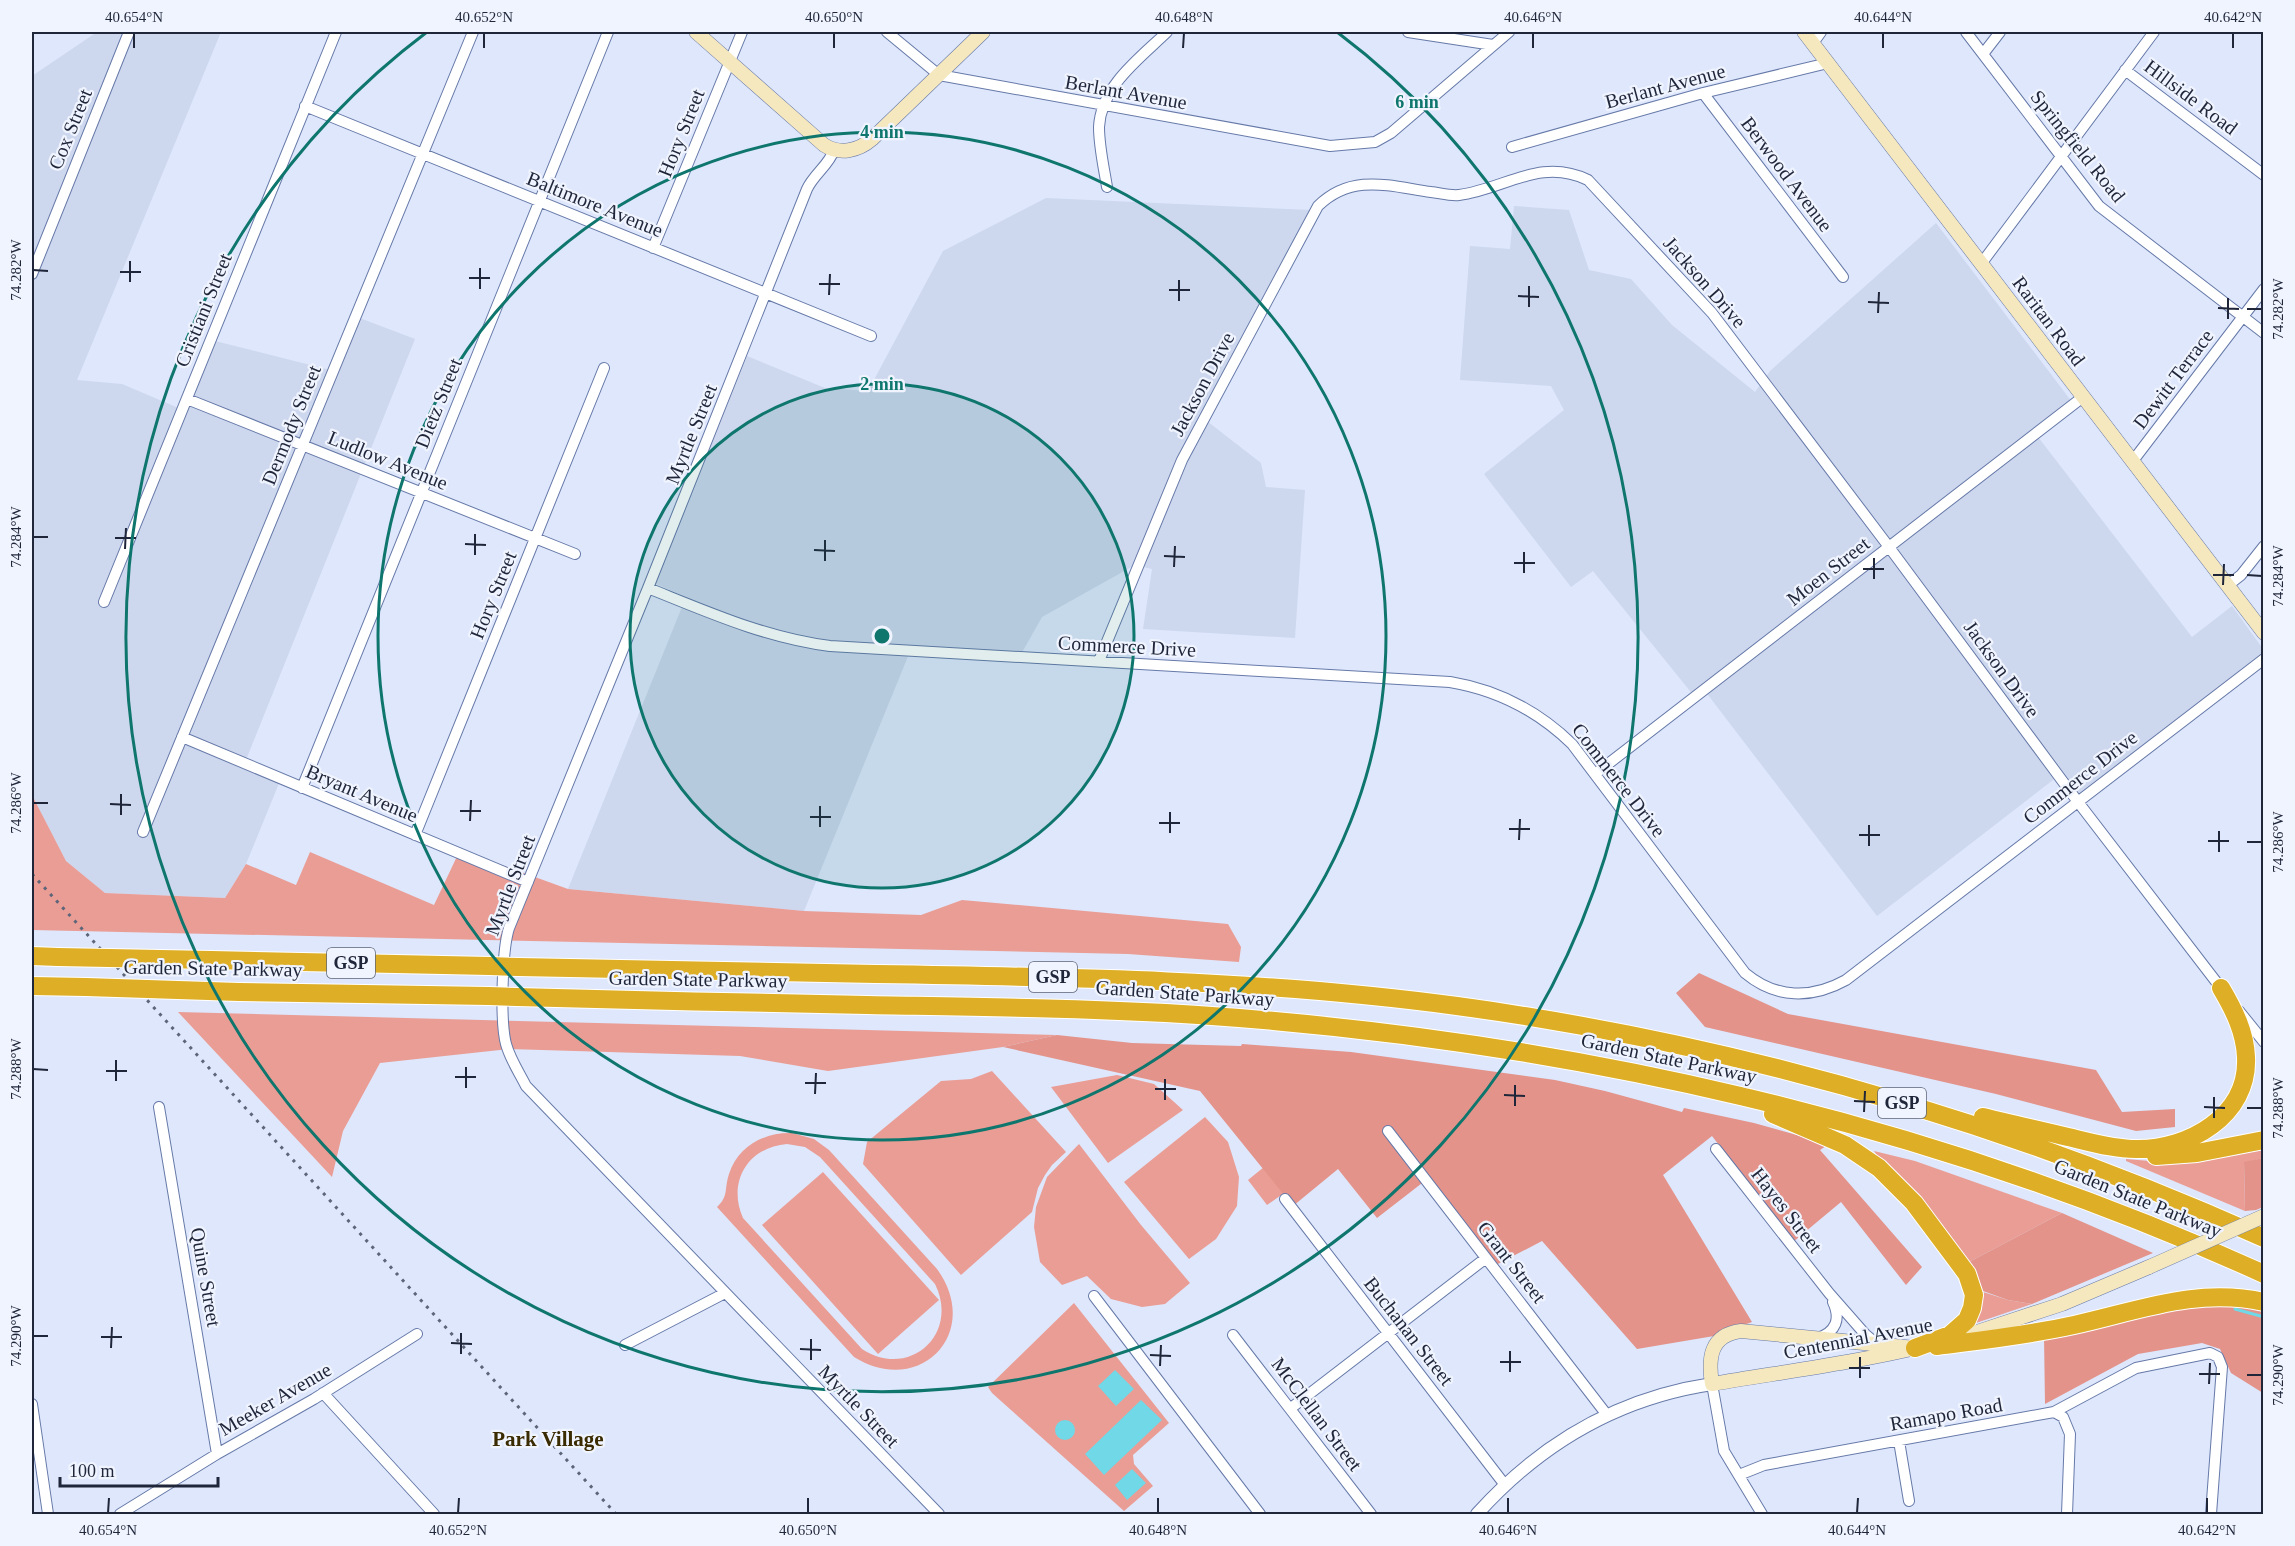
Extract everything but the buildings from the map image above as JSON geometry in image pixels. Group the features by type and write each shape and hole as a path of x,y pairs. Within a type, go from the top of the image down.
{"highway":[{"name":"Garden State Parkway","path":"32,956 1067,977 1199,982 1298,989 1453,1005 1605,1030 1700,1049 1813,1077 1926,1110 2042,1148 2146,1188 2264,1239"},
{"name":"Garden State Parkway","path":"32,986 1049,1008 1203,1016 1432,1038 1520,1051 1660,1077 1847,1123 1991,1167 2136,1219 2264,1274"},
{"path":"2100,1145 2138,1149 2179,1142 2205,1130 2231,1107 2242,1085 2246,1067 2245,1050 2240,1025 2221,988"},
{"path":"1660,1077 1743,1103 1816,1132 1857,1152 1898,1186 1931,1224 1961,1265 1970,1280 1974,1295 1970,1314 1958,1330 1941,1340 1915,1348"},
{"path":"1813,1077 2140,1154 2168,1156 2197,1153 2264,1140"},
{"path":"1915,1348 2044,1331 2183,1299 2217,1296 2264,1302"}],"main road":[{"path":"696,32 824,145 834,150 852,150 866,144 983,32"},
{"name":"Raritan Road","path":"1813,35 1828,63 2264,633"},
{"name":"Centennial Avenue","path":"1712,1384 1915,1348 1971,1335 2079,1298 2264,1216"},
{"path":"1712,1384 1709,1363 1712,1352 1718,1342 1730,1334 1741,1331 1915,1348"}],"street":[{"name":"Cox Street","path":"32,274 129,32"},
{"name":"Cristiani Street","path":"104,602 336,32"},
{"name":"Dermody Street","path":"143,832 473,32"},
{"name":"Dietz Street","path":"302,788 608,32"},
{"name":"Hory Street","path":"654,248 742,32"},
{"name":"Berlant Avenue","path":"887,32 938,75 1103,107 1330,146 1375,142 1391,133 1493,45"},
{"path":"1107,187 1100,136 1103,107 1118,81 1167,32"},
{"path":"1408,32 1493,45 1509,32"},
{"name":"Springfield Road","path":"1966,32 2099,206 2264,333"},
{"path":"1983,54 2000,32"},
{"path":"1982,264 2154,32"},
{"name":"Berlant Avenue","path":"1512,147 1702,93 1828,63"},
{"name":"Hillside Road","path":"2125,70 2264,175"},
{"name":"Berwood Avenue","path":"1702,93 1843,277"},
{"name":"Baltimore Avenue","path":"305,106 871,336"},
{"name":"Myrtle Street","path":"834,150 810,183 509,928 505,944 503,1026 512,1061 526,1086 939,1515"},
{"name":"Jackson Drive","path":"1099,661 1182,460 1318,206 1328,196 1346,188 1369,183 1456,195 1528,174 1549,172 1576,175 1588,180 1712,313 2078,802 2264,1042"},
{"name":"Dewitt Terrace","path":"2132,462 2264,289"},
{"name":"Hory Street","path":"415,835 604,368"},
{"name":"Moen Street","path":"1595,774 2083,397"},
{"name":"Ludlow Avenue","path":"187,399 575,554"},
{"path":"2228,586 2241,575 2264,546"},
{"name":"Commerce Drive","path":"648,588 753,630 812,644 1148,666 1450,682 1469,685 1507,698 1542,718 1572,744 1745,973 1758,983 1774,990 1798,995 1815,993 1846,980 2264,658"},
{"name":"Bryant Avenue","path":"182,738 528,882"},
{"name":"Quine Street","path":"159,1107 217,1454"},
{"name":"Grant Street","path":"1388,1131 1607,1414"},
{"name":"Hayes Street","path":"1716,1149 1829,1293 1865,1334 1880,1346"},
{"name":"Buchanan Street","path":"1285,1199 1505,1485"},
{"path":"1291,1408 1486,1258"},
{"path":"625,1345 725,1293"},
{"name":"Hayes Street","path":"1815,1338 1831,1332 1836,1324 1837,1312 1829,1293"},
{"path":"1094,1296 1260,1515"},
{"name":"Meeker Avenue","path":"120,1515 417,1334"},
{"name":"McClellan Street","path":"1233,1335 1371,1515"},
{"name":"Ramapo Road","path":"1739,1475 1764,1465 2054,1412 2145,1365 2203,1353 2215,1354 2222,1367 2211,1515"},
{"path":"1712,1384 1722,1444 1762,1515"},
{"name":"Centennial Avenue","path":"1477,1515 1505,1485 1555,1444 1607,1414 1665,1393 1712,1384"},
{"path":"322,1393 434,1515"},
{"path":"32,1404 35,1442 48,1515"},
{"path":"2054,1412 2063,1417 2070,1434 2067,1515"},
{"path":"1899,1441 1909,1501"}],"shaded area":[{"path":"97,32 221,32 77,380 122,384 181,409 211,340 334,371 357,317 415,339 246,760 282,776 246,864 225,898 105,893 66,861 32,795 32,76"},
{"path":"1046,198 1311,210 1203,418 1261,463 1266,487 1305,490 1295,638 1143,629 1152,569 1135,565 1042,617 1020,656 911,649 804,911 568,889 686,597 654,583 747,356 825,388 868,391 943,251"},
{"path":"1514,206 1569,210 1589,270 1631,279 1672,325 1755,392 1770,371 1936,223 2072,402 2035,433 2192,637 2232,606 2263,649 2263,664 2083,801 2062,773 1877,916 1705,691 1694,696 1593,571 1571,587 1484,474 1564,410 1551,386 1460,380 1470,246 1510,249"},
{"path":"32,795 66,861 105,893 225,898 246,864 296,885 310,852 434,905 460,850 568,889 804,911 921,915 962,900 1228,924 1241,947 1239,962 1128,954 32,930"},
{"path":"1699,973 1788,1014 2096,1070 2122,1112 2175,1109 2175,1127 2136,1131 1996,1094 1705,1027 1676,993"},
{"path":"178,1012 1057,1035 1003,1047 828,1071 740,1056 509,1049 380,1063 343,1131 332,1177"},
{"path":"1057,1035 1132,1043 1241,1046 1242,1044 1351,1052 1555,1080 1682,1112 1684,1108 1754,1123 1829,1144 1820,1150 1922,1267 1906,1285 1841,1202 1793,1242 1712,1136 1663,1175 1752,1322 1714,1336 1637,1349 1542,1241 1494,1266 1426,1180 1377,1218 1338,1169 1293,1206 1200,1091 1003,1047"},
{"path":"992,1071 1066,1152 1045,1175 1038,1188 1032,1212 961,1275 863,1164 867,1142 941,1081 971,1079"},
{"path":"1117,1075 1154,1084 1183,1110 1108,1163 1051,1087"},
{"path":"1205,1117 1228,1142 1239,1177 1237,1206 1216,1239 1189,1259 1124,1182"},
{"path":"792,1133 814,1139 829,1150 937,1269 949,1293 953,1315 948,1335 937,1352 921,1364 901,1369 878,1368 854,1357 717,1207 726,1192 733,1164 746,1148 763,1138","holes":["787,1144 805,1147 820,1157 935,1284 941,1302 941,1320 935,1335 926,1347 912,1355 897,1359 880,1357 862,1349 743,1218 738,1192 744,1169 752,1159 773,1147"]},
{"path":"1079,1144 1141,1225 1190,1283 1165,1304 1142,1307 1111,1299 1087,1276 1062,1285 1040,1262 1034,1227 1036,1207 1047,1177"},
{"path":"2263,1150 2263,1158 2244,1163 2245,1211 2126,1161 2126,1159 2174,1163"},
{"path":"1874,1151 1915,1161 2062,1213 1969,1262 1883,1165"},
{"path":"2263,1158 2263,1207 2245,1211 2244,1162"},
{"path":"1264,1167 1284,1193 1267,1205 1248,1180"},
{"path":"823,1172 939,1300 878,1354 762,1225"},
{"path":"2062,1213 2153,1253 2032,1304 2008,1300 1983,1291 1969,1262"},
{"path":"1979,1284 1983,1292 2008,1300 2032,1304 1973,1324"},
{"path":"1074,1303 1169,1423 1133,1455 1134,1464 1153,1486 1124,1511 988,1387"},
{"path":"2192,1306 2240,1306 2263,1311 2263,1393 2231,1373 2220,1349 2202,1343 2138,1354 2045,1404 2044,1336"}],"water":[{"path":"1115,1370 1134,1389 1116,1406 1098,1386"},
{"path":"1141,1400 1162,1420 1104,1475 1085,1454"},
{"path":"1065,1420 1072,1423 1075,1430 1072,1437 1065,1440 1058,1437 1055,1430 1058,1423"},
{"path":"1132,1469 1146,1483 1127,1500 1115,1485"}],"waterway":[{"path":"2235,1309 2264,1317"}],"railway":[{"path":"32,874 616,1514"}],"district":[{"name":"Park Village","path":"548,1439"}]}
